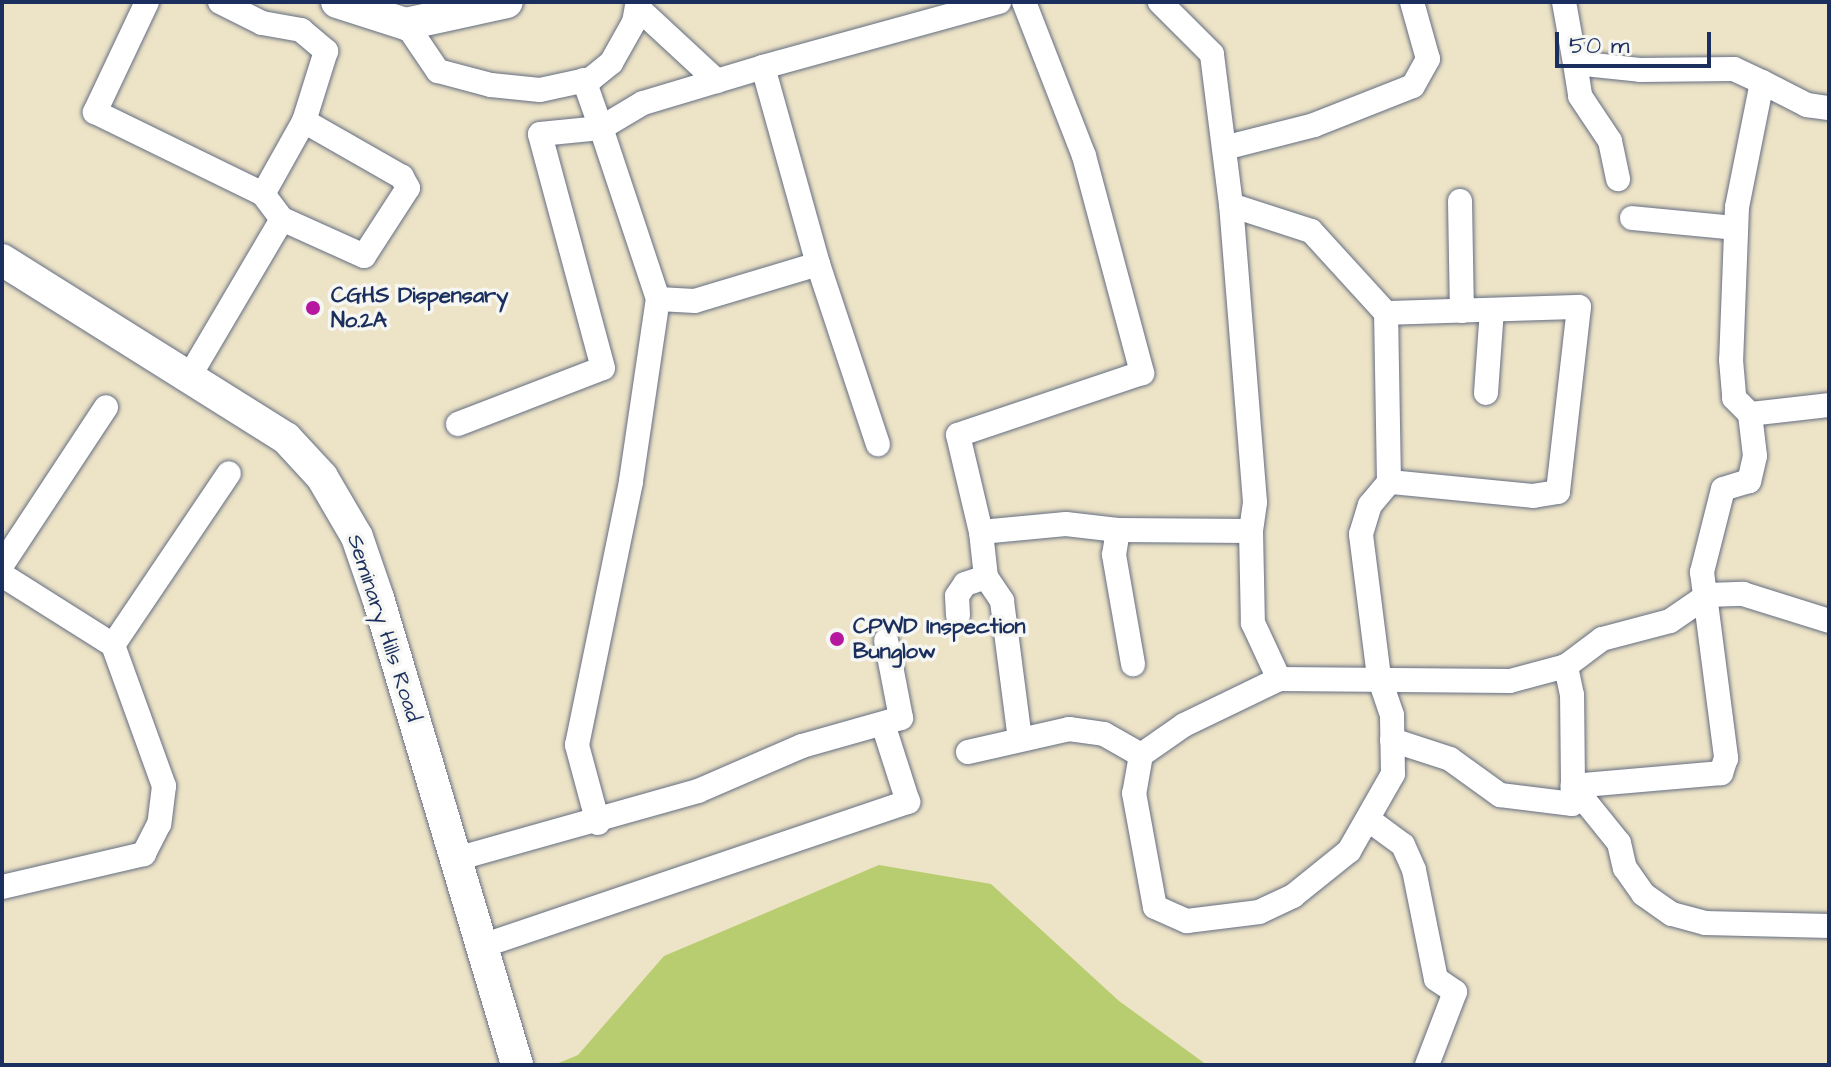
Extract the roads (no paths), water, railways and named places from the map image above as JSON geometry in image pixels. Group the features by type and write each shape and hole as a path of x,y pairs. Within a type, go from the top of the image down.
{"street":[{"path":"147,2 95,112 263,194 282,219 364,256 408,188 402,177 304,121"},
{"path":"220,2 262,23 301,30 326,51 304,121 263,194"},
{"path":"337,2 406,24 507,2"},
{"path":"458,424 603,368 540,134 601,128 643,103 999,2"},
{"path":"1020,739 1002,601 986,577 981,532 958,435 1142,373 1084,156 1024,2"},
{"path":"1160,2 1212,54 1231,205 1255,502 1251,531 1253,623 1279,679"},
{"path":"1224,148 1314,125 1413,86 1428,59 1412,2"},
{"path":"1564,2 1580,96 1610,141 1618,179"},
{"path":"406,24 438,71 491,85 540,90 584,80 611,63 638,4 717,81"},
{"path":"1575,63 1640,70 1734,69 1807,105 1829,108"},
{"path":"763,67 818,264 878,444"},
{"path":"584,80 658,299 631,481 577,745 598,823"},
{"path":"1573,786 1721,773 1726,758 1708,595 1702,572 1723,489 1749,481 1755,433 1750,414 1734,398 1731,360 1736,228 1762,82"},
{"path":"1460,201 1462,311"},
{"path":"1231,205 1311,231 1386,313 1389,482 1370,505 1361,534 1379,677 1391,705 1393,774 1349,851 1293,896 1259,912 1187,921 1155,907 1134,793 1141,755 1184,725 1279,679 1379,677 1510,681 1566,666 1602,639 1670,621 1708,595 1743,594 1829,621"},
{"path":"1632,218 1736,228"},
{"path":"189,377 282,219"},
{"name":"Seminary Hills Road","path":"2,260 286,438 322,477 357,537 482,946 511,1063"},
{"path":"658,299 695,301 818,264"},
{"path":"1386,313 1579,307 1558,492 1533,496 1389,482"},
{"path":"1486,393 1492,310"},
{"path":"1750,414 1829,405"},
{"path":"2,565 106,407"},
{"path":"113,645 229,473"},
{"path":"981,532 1066,524 1118,530 1251,531"},
{"path":"1118,530 1114,555 1133,664"},
{"path":"2,575 113,645 164,786 159,824 144,854 2,887"},
{"path":"958,615 957,596 965,584 986,577"},
{"path":"456,859 598,823 698,791 802,746 901,718 886,640"},
{"path":"1392,740 1450,759 1500,795 1572,804 1572,695 1566,666"},
{"path":"482,946 908,802 883,724"},
{"path":"968,752 1069,729 1104,734 1141,755"},
{"path":"1573,786 1619,843 1625,868 1643,894 1672,914 1706,923 1829,926"},
{"path":"1369,820 1403,845 1414,870 1436,979 1455,992 1427,1065"}],"place":[{"name":"CGHS Dispensary No.2A","path":"313,308"},
{"name":"CPWD Inspection Bunglow","path":"837,639"}]}
